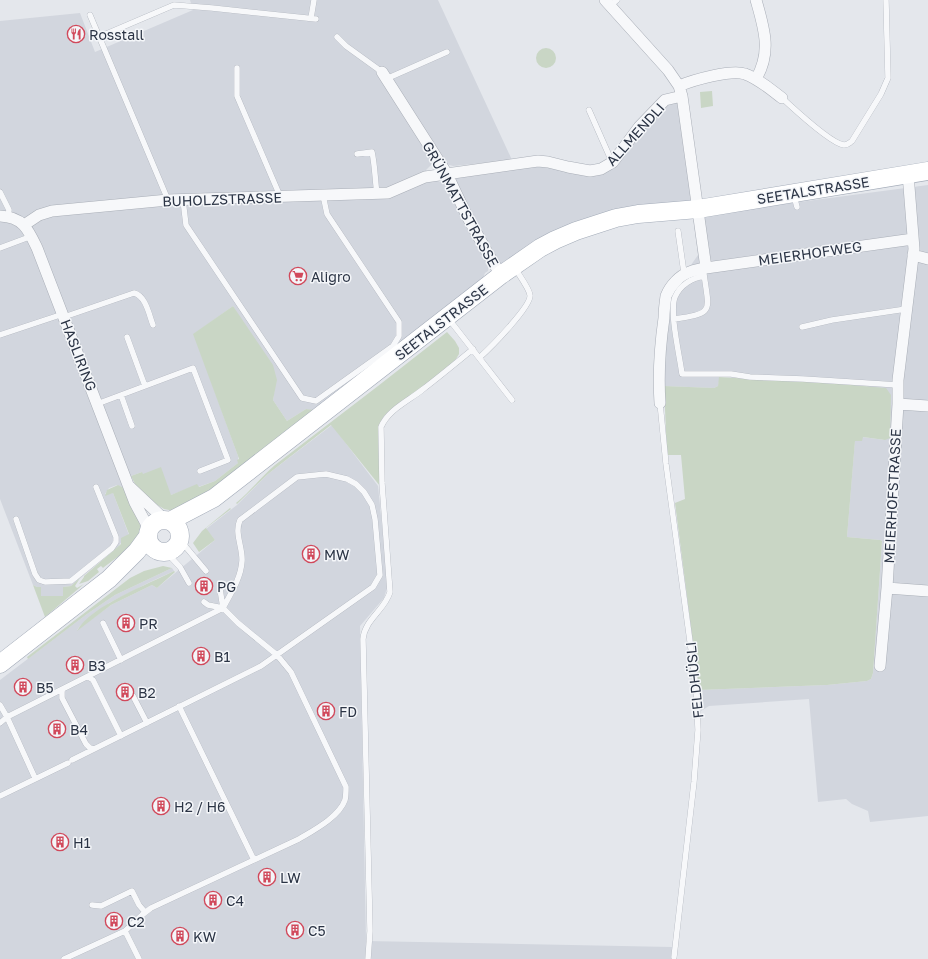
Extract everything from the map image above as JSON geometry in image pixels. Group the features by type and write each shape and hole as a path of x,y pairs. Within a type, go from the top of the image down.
{"main road":[{"name":"SEETALSTRASSE","path":"168,520 214,498 507,271 540,248 555,240 576,231 616,218 638,214 795,200 908,174 928,172"},
{"name":"SEETALSTRASSE","path":"181,538 214,498"},
{"path":"0,664 109,579 137,551 148,532 156,522 168,520 179,528 181,538 175,548 109,579"},
{"path":"148,532 148,540 152,547 155,550 164,552"}],"street":[{"path":"756,0 766,50 761,70 756,78 782,98"},
{"path":"611,2 668,70 680,91 698,209 704,271 684,274 670,287 666,296 660,344 658,378 660,403"},
{"name":"ALLMENDLI","path":"447,174 538,161 590,171 601,169 613,162 639,127 665,100 680,91 690,81 734,72 746,74 756,78"},
{"name":"GRÜNMATTSTRASSE","path":"384,76 447,174 468,216 507,271"},
{"name":"BUHOLZSTRASSE","path":"24,225 39,215 52,211 168,200 388,193 425,177 447,174"},
{"name":"MEIERHOFSTRASSE","path":"880,666 887,588 898,385 914,239 908,174"},
{"path":"4,216 14,218 24,225"},
{"name":"HASLIRING","path":"24,225 32,236 135,503 148,532"},
{"name":"MEIERHOFWEG","path":"704,271 914,239"},
{"path":"913,255 928,259"},
{"path":"898,404 928,406"},
{"name":"HASLIRING","path":"130,487 168,520"},
{"path":"887,588 928,591"}],"lane":[{"path":"99,37 174,6 212,8 314,18 314,0"},
{"path":"782,98 835,142 842,145 847,145 852,141 881,94 888,78 886,0"},
{"path":"90,15 168,200"},
{"path":"338,37 346,46 384,76 447,52"},
{"path":"237,68 237,96 280,196"},
{"path":"589,110 613,162"},
{"path":"357,154 372,152 375,167 374,176 377,194"},
{"path":"0,192 9,210 4,216"},
{"path":"183,200 186,226 302,398 316,401 393,346 399,336 399,322 327,214 323,195"},
{"path":"678,231 684,274"},
{"path":"0,248 32,236"},
{"path":"480,358 494,345 524,308 530,298 530,293 507,271"},
{"path":"674,319 696,315 702,313 706,309 709,304 704,271"},
{"path":"704,271 680,289 675,297 673,306 682,374 731,374 750,377 898,385"},
{"path":"0,336 134,293 138,294 144,301 153,325"},
{"path":"802,327 832,320 906,309"},
{"path":"447,318 512,400"},
{"path":"127,337 145,386"},
{"path":"368,959 370,923 363,694 363,639 364,631 368,624 385,603 390,592 382,483 381,427 384,420 391,413 473,349"},
{"path":"97,404 193,368 228,460 200,471"},
{"path":"120,395 132,426"},
{"name":"FELDHÜSLI","path":"660,403 666,464 696,686 698,730 694,782 674,958"},
{"path":"0,723 8,717 224,608 238,579 242,560 238,526 240,520 296,477 326,474 348,479 364,492 372,505 376,519 380,575 373,587 261,666 0,796"},
{"path":"16,519 35,574 39,580 45,582 71,581 112,548 116,542 116,537 96,487"},
{"path":"181,538 188,550 206,570"},
{"path":"164,552 180,567 189,583"},
{"path":"64,959 126,931 151,908 299,839 322,825 338,810 345,799 346,787 291,672 277,655 238,623 224,608 220,589"},
{"path":"204,602 208,605 224,608"},
{"path":"103,623 121,660"},
{"path":"88,677 93,680 121,736"},
{"path":"62,690 62,698 86,744 90,748 94,749"},
{"path":"133,696 147,723"},
{"path":"0,705 8,717 36,778"},
{"path":"179,706 254,860"},
{"path":"92,906 101,906 132,892 139,905 145,912"},
{"path":"126,931 139,959"}],"shaded area":[{"path":"190,0 438,0 512,160 453,166 435,161 426,170 433,180 445,183 481,249 489,266 488,271 485,273 483,278 315,411 306,409 287,421 273,400 276,380 233,306 194,334 238,456 238,463 215,481 198,487 197,485 171,495 142,474 142,472 131,476 124,488 117,485 109,488 105,494 113,493 129,535 118,547 71,586 63,587 64,596 41,596 37,587 33,585 0,499 0,21 80,13 95,52 193,10"},
{"path":"682,96 698,209 626,216 501,275 447,174 538,161 601,169 665,100"},
{"path":"928,185 928,816 870,822 868,811 852,804 846,799 818,802 809,699 709,706 701,711 699,690 827,685 867,681 871,679 873,673 882,541 847,537 855,440 862,437 885,440 785,380 720,377 718,386 714,388 664,386 662,310 683,271 691,265 698,255 693,216"},
{"path":"332,425 378,486 388,584 384,598 360,626 366,941 672,947 671,959 0,959 0,680 87,614 115,595 172,568 174,571 109,603 77,630 111,605 152,585 157,588 215,540 206,529 237,505 268,474"}],"green space":[{"path":"546,48 553,51 556,58 553,65 546,68 539,65 536,58 539,51"},
{"path":"712,91 713,106 701,108 700,92"},
{"path":"233,306 273,365 277,380 273,400 287,421 306,409 314,410 201,497 174,511 164,509 151,501 136,486 131,476 142,472 143,474 161,467 171,495 197,484 199,487 215,481 238,463 238,456 193,334"},
{"path":"447,332 459,348 459,354 456,359 446,369 385,415 382,419 380,426 380,486 331,425 268,474 237,504 236,503 275,465"},
{"path":"719,377 886,388 891,395 890,438 885,440 863,437 862,441 855,441 847,537 882,541 873,673 871,679 867,681 827,685 699,690 675,503 685,499 681,455 667,455 664,386 714,388 718,386"},
{"path":"118,485 124,488 135,511 139,520 140,531 133,544 127,550 103,568 101,566 97,569 99,572 88,581 79,584 84,576 121,544 121,538 129,534 113,493 105,496 107,490"},
{"path":"230,508 231,509 206,528 215,540 199,552 193,543 202,531"},
{"path":"163,566 172,568 115,595 87,614 28,659 27,657 130,578 144,571"},
{"path":"174,571 175,572 157,588 152,585 111,605 77,631 94,613 107,604"},
{"path":"80,578 75,586 77,588 84,584 45,617 33,585 41,587 41,596 63,596 63,587 71,586"}],"place":[{"name":"Rosstall","path":"76,34"},
{"name":"Aligro","path":"298,276"},
{"name":"MW","path":"311,554"},
{"name":"PG","path":"204,586"},
{"name":"PR","path":"126,623"},
{"name":"B1","path":"201,656"},
{"name":"B3","path":"75,665"},
{"name":"B5","path":"23,687"},
{"name":"B2","path":"125,692"},
{"name":"FD","path":"326,711"},
{"name":"B4","path":"57,729"},
{"name":"H2 / H6","path":"161,806"},
{"name":"H1","path":"60,842"},
{"name":"LW","path":"267,877"},
{"name":"C4","path":"213,900"},
{"name":"C2","path":"114,921"},
{"name":"C5","path":"295,930"},
{"name":"KW","path":"180,936"}]}
